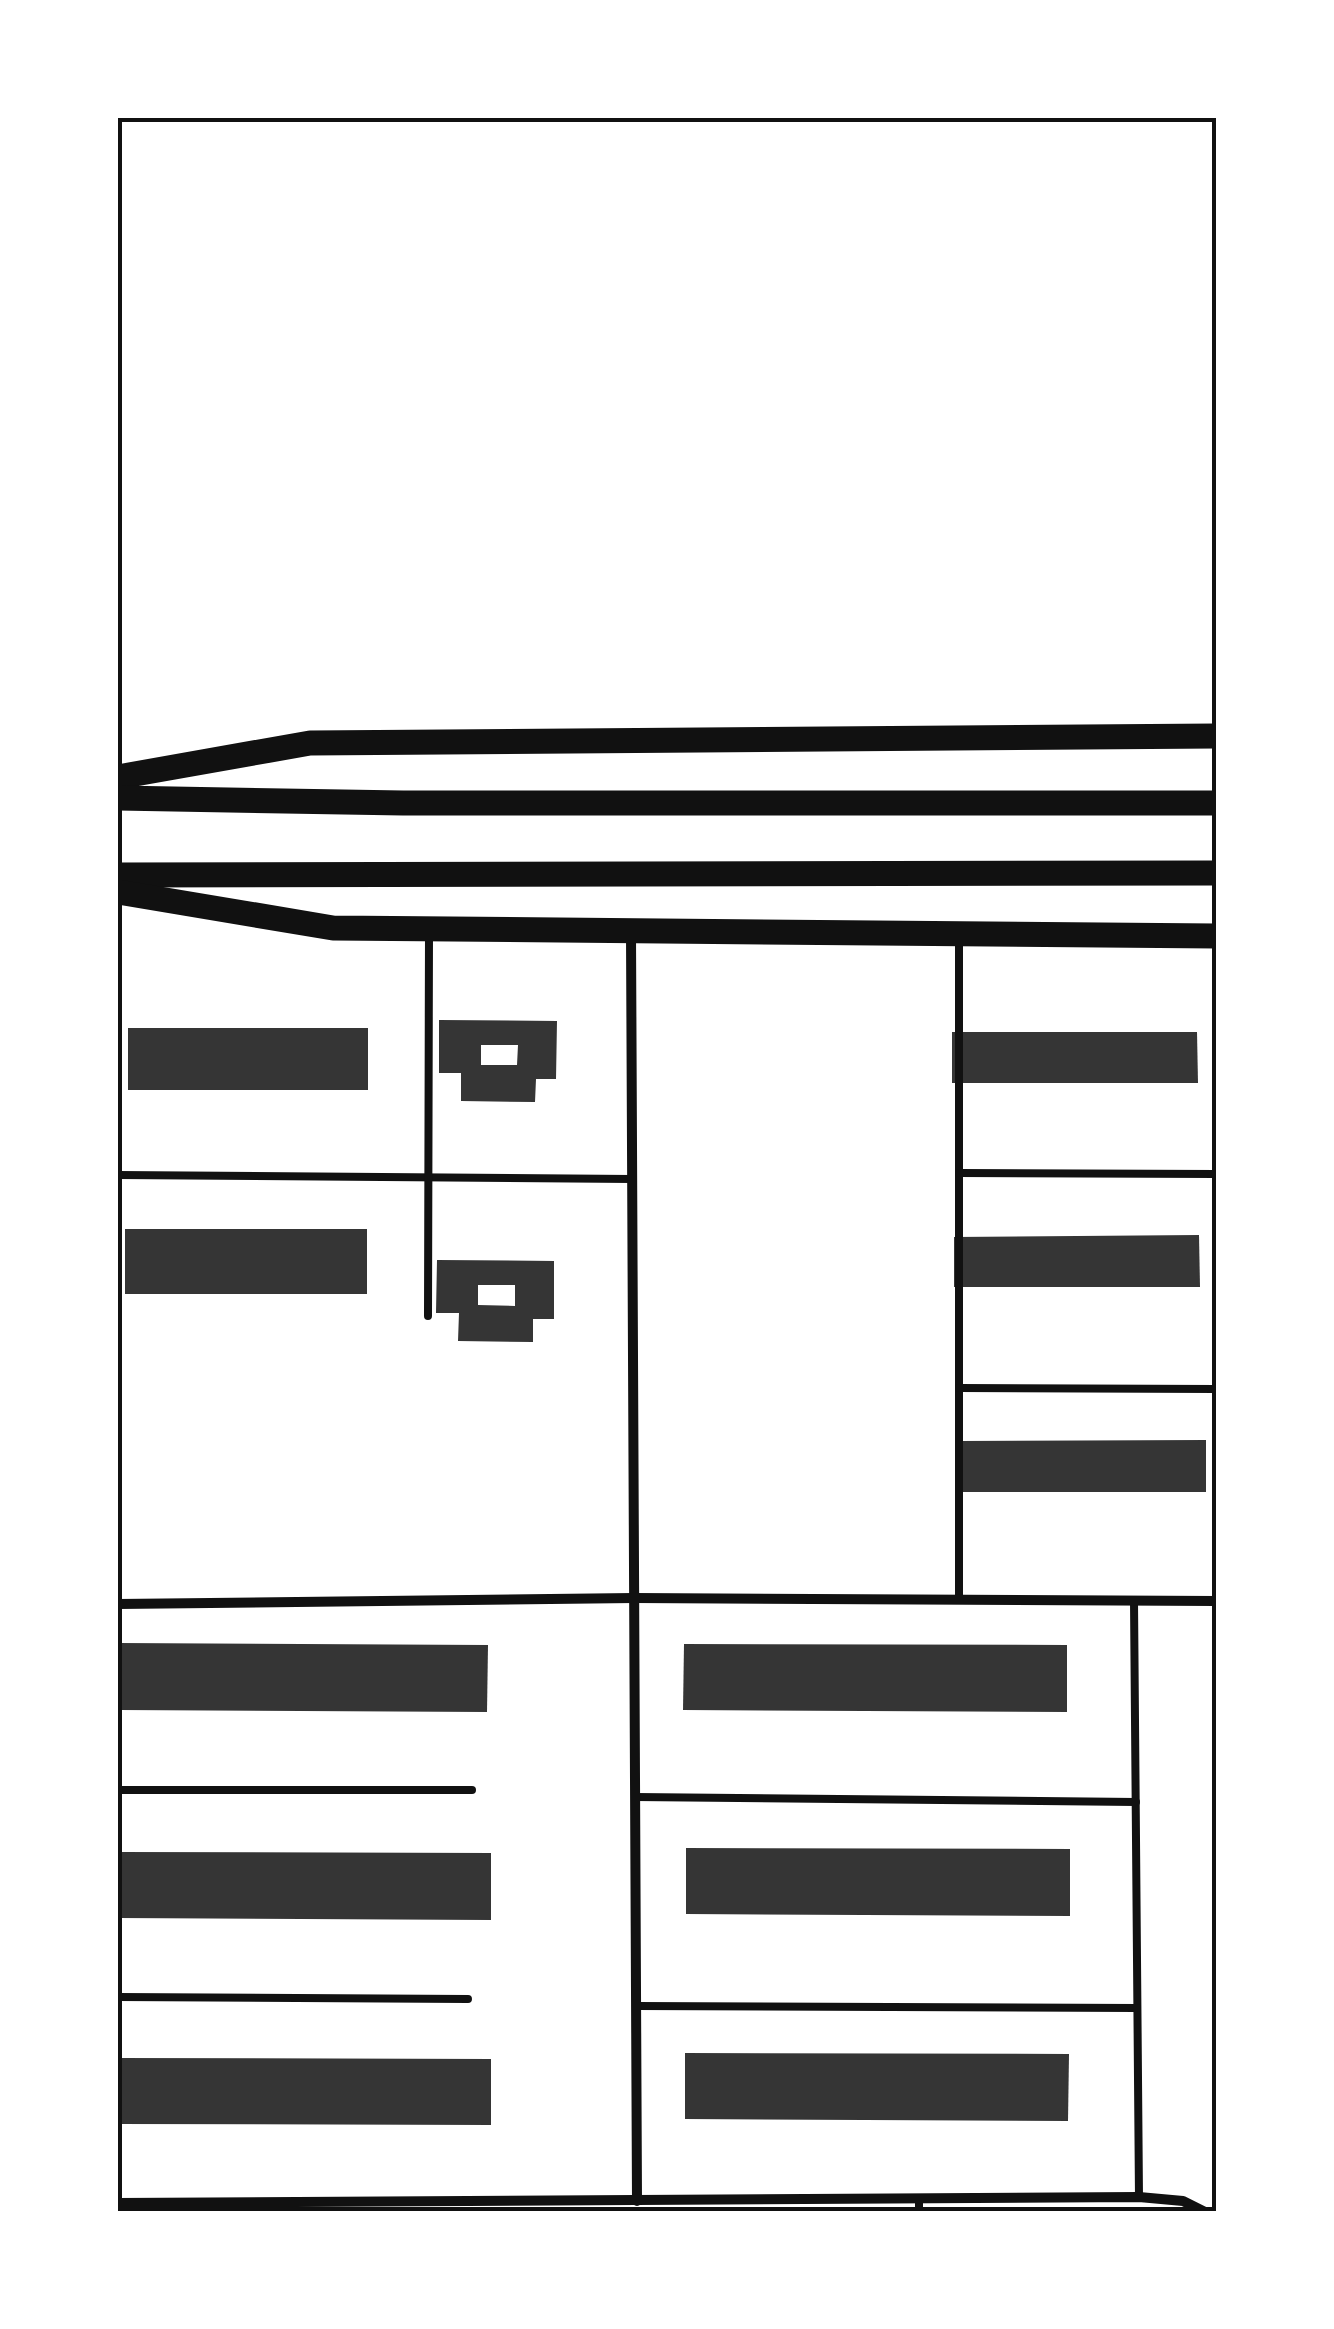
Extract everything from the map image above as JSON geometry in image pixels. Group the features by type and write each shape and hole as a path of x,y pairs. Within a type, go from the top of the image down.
{"main road":[{"path":"118,777 310,743 1216,736"},
{"path":"118,798 404,803 1216,802"},
{"path":"118,875 1216,873"},
{"path":"118,892 332,928 1216,936"}],"street":[{"path":"630,933 637,2201"},
{"path":"118,1604 634,1598 1216,1601"},
{"path":"118,2202 512,2206 637,2201 919,2206 1139,2197 1183,2201 1205,2212"}],"lane":[{"path":"428,1316 429,930"},
{"path":"959,935 959,1600"},
{"path":"959,1173 1216,1174"},
{"path":"118,1176 632,1179"},
{"path":"959,1388 1216,1389"},
{"path":"1134,1601 1139,2197"},
{"path":"118,1790 472,1790"},
{"path":"635,1797 1136,1802"},
{"path":"118,1997 468,1999"},
{"path":"636,2006 1137,2008"}],"building":[{"path":"439,1020 557,1021 556,1079 536,1079 535,1102 461,1101 461,1073 439,1073","holes":["481,1045 518,1045 517,1065 481,1065"]},
{"path":"128,1028 368,1028 368,1090 128,1090"},
{"path":"952,1032 1197,1032 1198,1083 952,1083"},
{"path":"125,1229 367,1229 367,1294 125,1294"},
{"path":"1199,1235 1200,1287 954,1287 954,1237"},
{"path":"437,1260 554,1261 554,1319 533,1319 533,1342 458,1341 459,1313 436,1313","holes":["478,1285 515,1285 515,1306 478,1305"]},
{"path":"1206,1440 1206,1492 961,1492 961,1441"},
{"path":"118,1643 488,1645 487,1712 118,1710"},
{"path":"684,1644 1067,1645 1067,1712 683,1710"},
{"path":"686,1848 1070,1849 1070,1916 686,1914"},
{"path":"118,1852 491,1853 491,1920 118,1918"},
{"path":"685,2053 1069,2054 1068,2121 685,2119"},
{"path":"118,2058 491,2059 491,2125 118,2124"}]}
